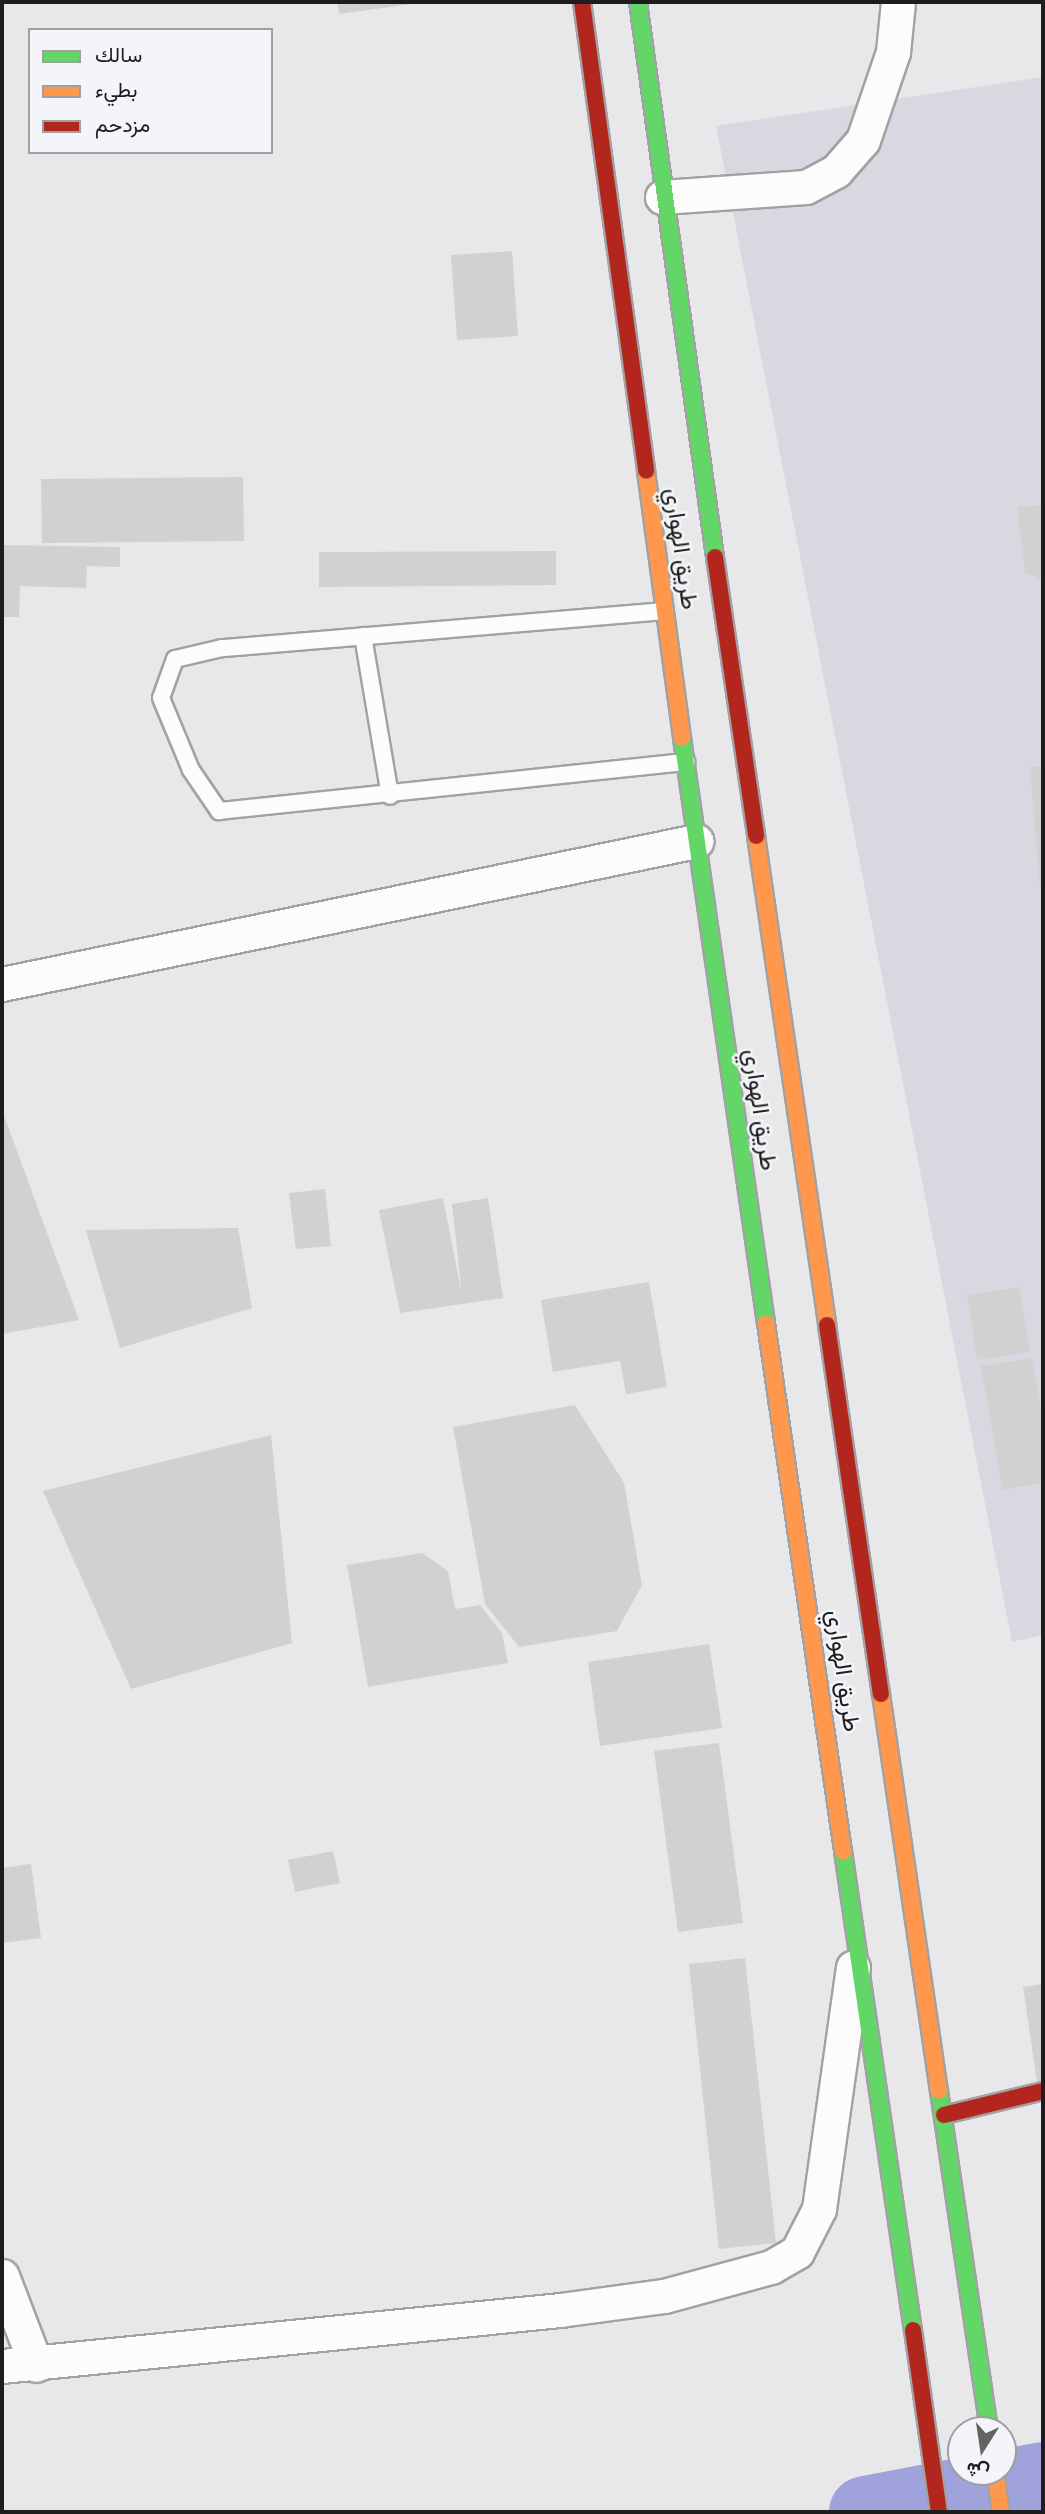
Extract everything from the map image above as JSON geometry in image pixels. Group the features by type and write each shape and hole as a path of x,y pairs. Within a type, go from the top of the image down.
{"main road":[{"name":"طريق الهواري","path":"582,2 696,841 858,1930 939,2512"},
{"name":"طريق الهواري","path":"638,2 662,197 987,2416"},
{"path":"944,2115 1043,2091"},
{"path":"997,2486 1001,2512"}],"street":[{"path":"662,197 806,187 836,171 863,140 893,51 898,2"},
{"path":"2,984 696,841"},
{"path":"2,2365 36,2365 559,2310 664,2296 771,2267 797,2252 819,2209 858,1930"},
{"path":"2,2276 36,2365"}],"lane":[{"path":"666,611 222,648 174,659 161,698 191,770 219,811 390,796 686,762"},
{"path":"363,636 390,796"}],"shaded area":[{"path":"1043,77 1043,1635 1012,1642 716,126"}],"building":[{"path":"337,2 419,2 419,3 339,14"},
{"path":"512,251 518,336 457,340 451,255"},
{"path":"243,477 244,541 42,543 41,479"},
{"path":"1043,505 1043,580 1025,572 1017,507"},
{"path":"2,545 120,547 120,567 87,566 86,588 20,586 19,617 2,617"},
{"path":"556,551 556,585 319,587 319,552"},
{"path":"1043,766 1043,890 1040,890 1030,767"},
{"path":"2,1110 79,1320 2,1334"},
{"path":"325,1189 331,1246 296,1249 289,1193"},
{"path":"443,1198 462,1295 452,1204 488,1198 503,1298 400,1313 379,1210"},
{"path":"238,1228 252,1308 120,1348 86,1230"},
{"path":"649,1282 667,1387 626,1394 620,1361 553,1372 541,1300"},
{"path":"1019,1287 1030,1352 977,1360 967,1295"},
{"path":"1032,1358 1043,1425 1043,1483 1002,1490 981,1366"},
{"path":"575,1405 624,1483 642,1585 617,1631 519,1647 485,1604 453,1427"},
{"path":"271,1435 292,1643 131,1689 43,1491"},
{"path":"422,1553 448,1571 455,1609 480,1605 502,1633 508,1663 368,1687 347,1565"},
{"path":"709,1644 722,1728 600,1746 588,1662"},
{"path":"719,1743 743,1923 678,1932 654,1751"},
{"path":"333,1851 340,1883 295,1892 288,1860"},
{"path":"31,1864 41,1938 2,1943 2,1868"},
{"path":"745,1958 776,2243 719,2249 689,1964"},
{"path":"1043,1984 1043,2081 1037,2082 1023,1987"}],"waterway":[{"path":"865,2512 1043,2478"}],"traffic: fast":[{"path":"638,2 715,557"},
{"path":"682,738 766,1323"},
{"path":"843,1851 913,2330"},
{"path":"939,2091 987,2416"}],"traffic: slow":[{"path":"646,471 682,738"},
{"path":"756,836 827,1325"},
{"path":"766,1323 843,1851"},
{"path":"881,1694 939,2091"},
{"path":"997,2486 1001,2512"}],"traffic: jam":[{"path":"582,2 646,471"},
{"path":"715,557 756,836"},
{"path":"827,1325 881,1694"},
{"path":"944,2115 1043,2091"},
{"path":"913,2330 939,2512"}]}
